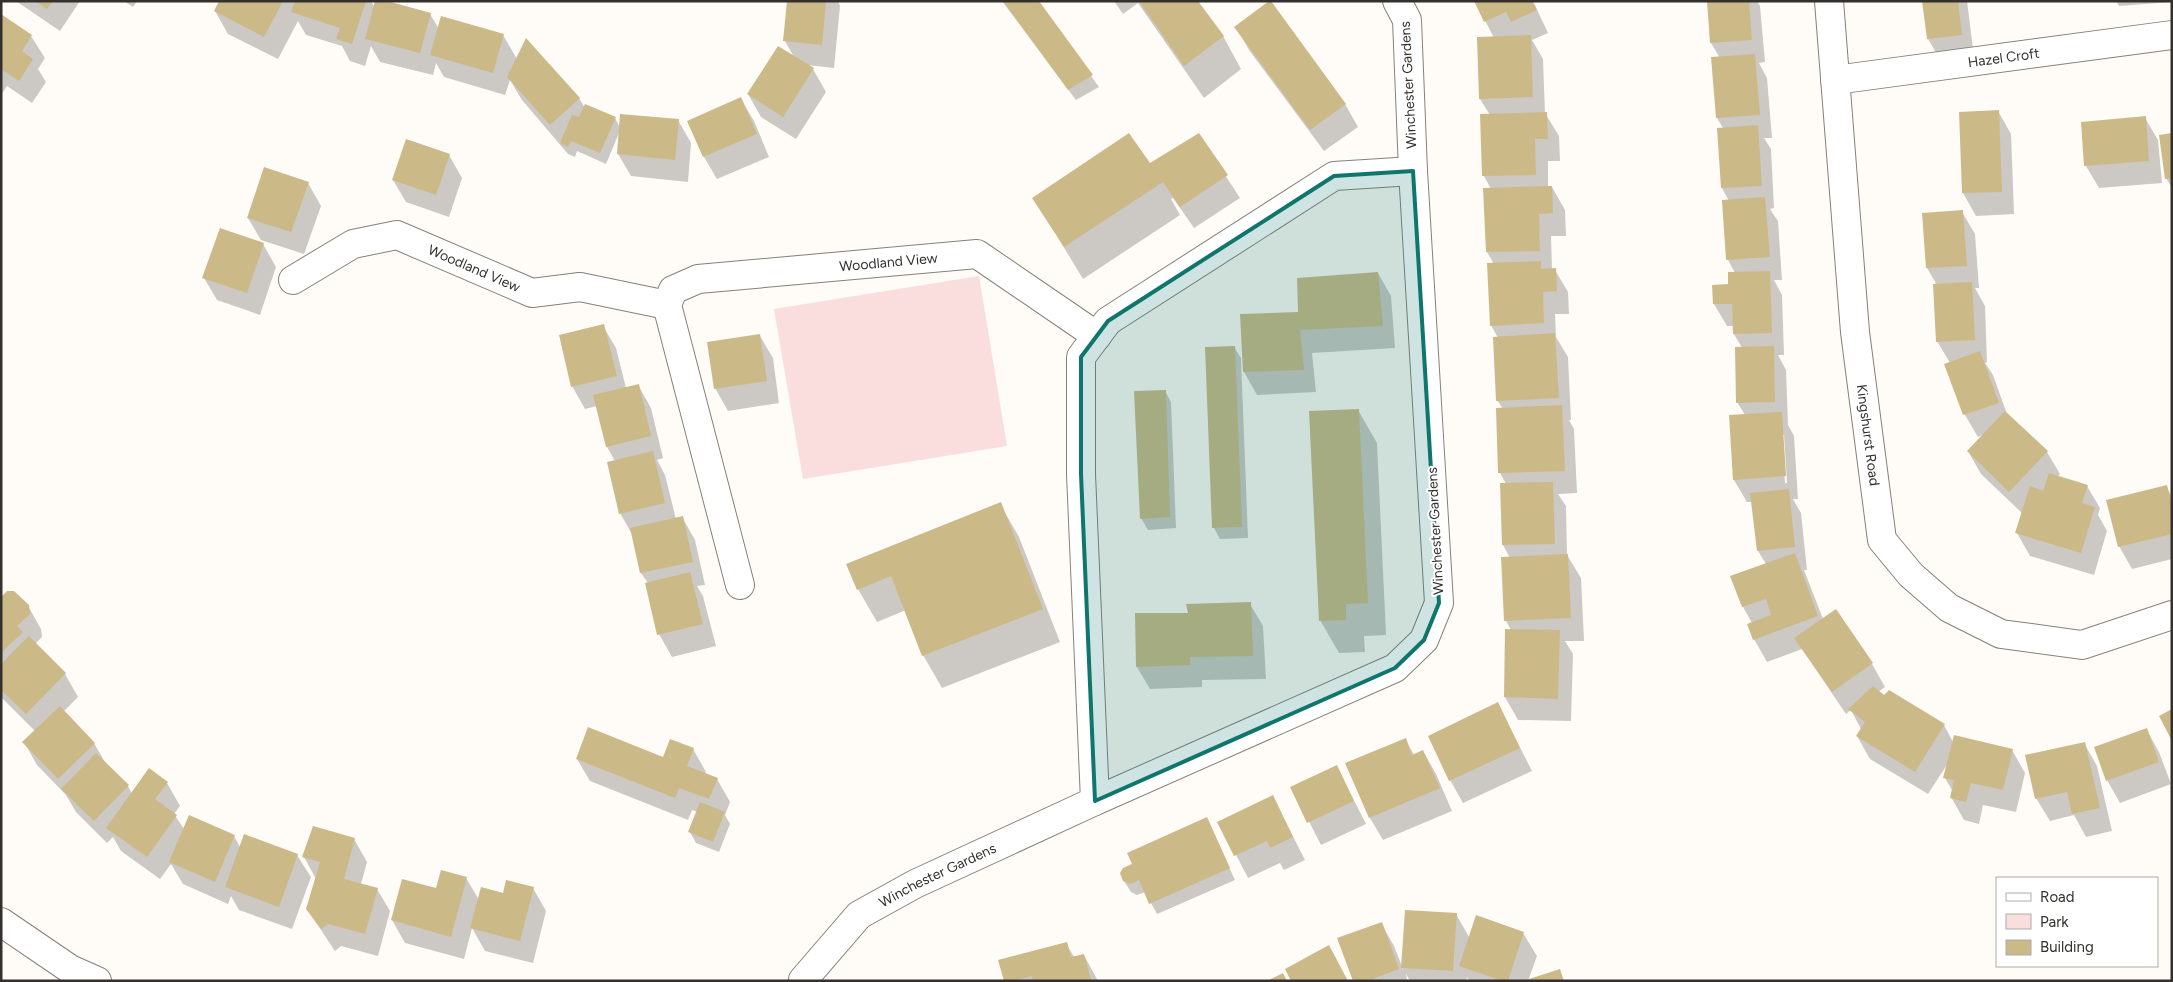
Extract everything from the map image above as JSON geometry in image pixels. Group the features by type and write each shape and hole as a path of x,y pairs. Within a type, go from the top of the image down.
{"street":[{"name":"Winchester Gardens","path":"803,981 859,914 915,884 1395,668 1424,640 1439,603 1413,171 1407,20 1397,1"},
{"name":"Kingshurst Road","path":"1829,1 1854,332 1882,540 1911,575 1949,608 2001,634 2082,646 2172,615"},
{"name":"Hazel Croft","path":"1835,80 2172,35"},
{"path":"1095,802 1081,474 1081,358 1108,321 1334,176 1413,171"},
{"name":"Woodland View","path":"293,280 353,244 397,235 532,293 580,287 667,305 673,290 698,279 977,254 1097,336"},
{"path":"667,305 740,585"},
{"path":"1,922 70,969 97,981"}],"highlighted area":[{"path":"1413,171 1439,603 1424,640 1395,668 1095,801 1081,474 1081,357 1108,321 1334,176"}],"green space":[{"path":"979,276 1007,446 803,479 774,309"}],"building":[{"path":"35,1 53,1 47,9"},
{"path":"219,1 283,1 264,37 214,11"},
{"path":"295,1 366,1 352,44 336,39 340,28 291,12"},
{"path":"375,1 387,1 431,13 420,53 365,39"},
{"path":"787,1 826,1 822,45 783,41"},
{"path":"1003,1 1039,1 1093,75 1068,90"},
{"path":"1139,1 1198,1 1224,36 1184,66"},
{"path":"1271,1 1346,104 1310,130 1234,27"},
{"path":"1474,1 1532,1 1537,10 1511,22 1506,12 1484,22"},
{"path":"1707,1 1749,1 1752,40 1710,43"},
{"path":"1922,1 1958,1 1962,35 1927,39"},
{"path":"1,14 32,35 22,51 33,59 19,81 1,69"},
{"path":"441,16 504,34 493,73 430,55"},
{"path":"1531,35 1533,97 1479,99 1477,37"},
{"path":"526,38 580,98 550,125 507,77"},
{"path":"778,46 814,68 783,117 747,94"},
{"path":"1755,54 1760,115 1716,118 1711,57"},
{"path":"741,97 757,134 703,157 687,121"},
{"path":"585,104 616,117 600,153 571,141 568,147 560,143 572,115 579,117"},
{"path":"1999,110 2002,192 1962,193 1959,112"},
{"path":"1547,112 1548,139 1535,139 1536,175 1482,176 1480,114"},
{"path":"620,114 679,119 675,160 617,154"},
{"path":"2146,116 2149,161 2084,166 2081,122"},
{"path":"1758,125 1762,186 1721,188 1717,128"},
{"path":"1129,133 1150,163 1199,133 1228,175 1180,207 1163,182 1064,247 1032,198"},
{"path":"2172,133 2172,178 2165,179 2159,135"},
{"path":"406,139 450,154 436,195 392,180"},
{"path":"264,167 309,182 291,232 247,218"},
{"path":"1552,186 1553,213 1539,214 1540,251 1486,252 1483,188"},
{"path":"1765,197 1770,257 1726,260 1722,200"},
{"path":"1963,210 1967,266 1926,268 1922,213"},
{"path":"220,228 264,243 247,293 202,278"},
{"path":"1541,261 1541,269 1556,268 1557,291 1543,292 1544,323 1490,326 1487,263"},
{"path":"1770,271 1772,333 1733,334 1732,304 1713,304 1712,285 1728,284 1728,272"},
{"path":"1378,272 1383,326 1300,330 1304,370 1243,372 1240,314 1298,312 1297,278"},
{"path":"1972,282 1975,340 1936,342 1933,284"},
{"path":"604,324 617,376 571,387 559,335"},
{"path":"1555,333 1559,398 1496,401 1493,337"},
{"path":"760,334 767,381 714,389 707,342"},
{"path":"1235,346 1242,527 1212,528 1205,347"},
{"path":"1774,346 1775,402 1736,403 1735,347"},
{"path":"1980,351 1999,403 1963,415 1944,364"},
{"path":"639,384 651,436 606,447 593,395"},
{"path":"1166,390 1170,517 1140,519 1134,391"},
{"path":"1562,405 1565,471 1498,473 1496,408"},
{"path":"1359,409 1368,603 1346,604 1346,620 1319,621 1309,411"},
{"path":"2005,411 2048,451 2009,492 1967,451"},
{"path":"1782,412 1786,476 1733,480 1729,415"},
{"path":"653,451 665,503 619,514 607,462"},
{"path":"2049,473 2088,485 2082,503 2095,507 2081,553 2015,533 2030,486 2043,491"},
{"path":"1553,482 1555,544 1502,545 1500,483"},
{"path":"2167,485 2172,505 2172,534 2118,547 2106,500"},
{"path":"1789,489 1795,547 1757,551 1750,493"},
{"path":"1001,502 1043,609 922,656 891,576 857,590 846,564"},
{"path":"683,516 693,562 640,573 630,528"},
{"path":"1795,553 1818,616 1753,640 1747,624 1771,615 1766,599 1742,607 1730,576"},
{"path":"1568,554 1571,618 1504,621 1501,557"},
{"path":"690,572 703,624 657,635 645,583"},
{"path":"7,591 14,591 29,605 30,614 17,626 23,632 1,653 1,597"},
{"path":"1251,602 1253,656 1190,657 1190,665 1136,667 1135,613 1188,613 1186,604"},
{"path":"1836,609 1873,663 1832,692 1794,638"},
{"path":"1505,629 1560,630 1558,699 1504,697"},
{"path":"29,636 66,673 26,714 1,690 1,664"},
{"path":"1873,686 1884,695 1889,690 1945,724 1915,772 1856,736 1865,722 1848,709"},
{"path":"1498,702 1520,748 1449,781 1428,736"},
{"path":"60,706 95,743 58,779 22,742"},
{"path":"2172,709 2172,741 2159,716"},
{"path":"588,727 663,757 670,739 694,748 687,766 718,778 709,799 679,788 675,798 576,759"},
{"path":"2147,728 2159,762 2106,781 2094,747"},
{"path":"1954,735 2013,749 2003,790 1971,783 1966,802 1950,798 1954,780 1943,778"},
{"path":"1406,738 1412,755 1423,750 1440,788 1369,818 1345,763"},
{"path":"2085,742 2100,808 2072,814 2067,792 2035,799 2025,755"},
{"path":"96,753 129,785 94,821 61,789"},
{"path":"1337,765 1354,801 1307,823 1290,787"},
{"path":"149,768 168,782 155,799 177,815 147,857 106,828"},
{"path":"1273,795 1293,837 1270,848 1267,841 1234,856 1217,822"},
{"path":"700,802 725,812 713,842 688,832"},
{"path":"189,815 235,835 215,882 169,862"},
{"path":"1207,817 1230,868 1149,904 1139,880 1130,884 1123,881 1120,873 1123,868 1132,864 1127,853"},
{"path":"313,826 355,838 344,879 378,888 365,934 328,924 321,929 306,909 320,862 302,857"},
{"path":"244,834 298,854 279,907 225,887"},
{"path":"441,870 467,877 451,937 391,920 402,879 436,888"},
{"path":"506,880 534,887 520,941 470,928 481,887 503,893"},
{"path":"1405,910 1457,913 1453,971 1401,968"},
{"path":"1476,915 1524,932 1508,981 1459,966"},
{"path":"1382,922 1399,969 1367,981 1353,981 1337,938"},
{"path":"1067,942 1071,957 1084,954 1091,980 1033,981 1032,976 1013,981 1004,981 998,960"},
{"path":"1329,945 1348,981 1291,981 1285,969"},
{"path":"1560,969 1564,981 1526,981 1526,980"},
{"path":"1283,973 1287,981 1267,981"}]}
